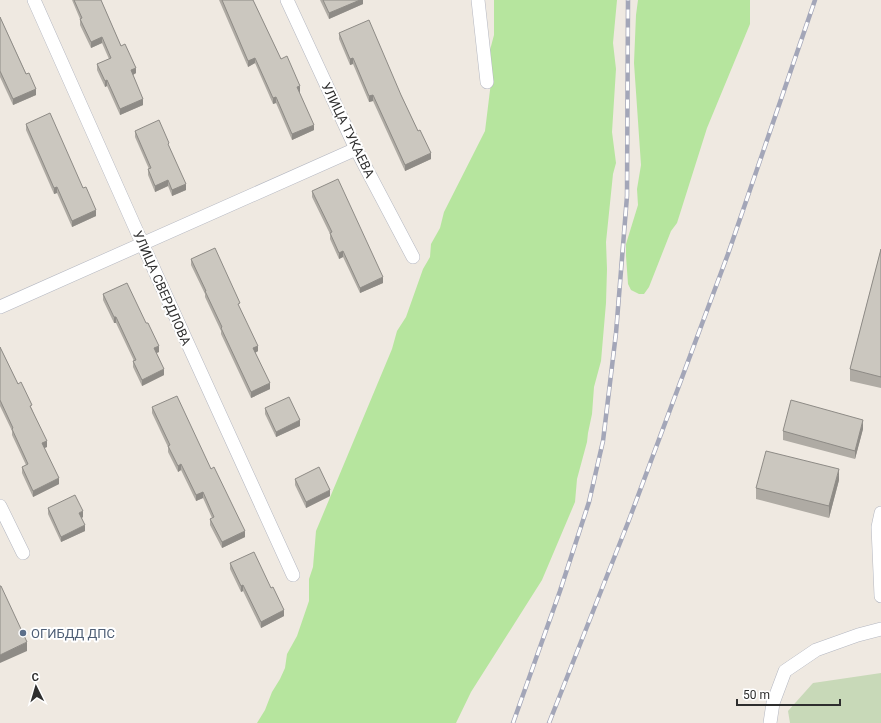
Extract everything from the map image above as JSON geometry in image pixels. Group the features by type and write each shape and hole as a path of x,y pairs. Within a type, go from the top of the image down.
{"street":[{"name":"УЛИЦА СВЕРДЛОВА","path":"34,0 142,243 293,575"},
{"name":"УЛИЦА ТУКАЕВА","path":"287,0 356,149 413,257"},
{"path":"478,0 487,82"},
{"path":"0,307 356,149"},
{"path":"0,506 23,553"},
{"path":"881,513 878,527 881,596"},
{"path":"770,723 773,703 786,671 816,650 858,635 881,630"}],"green space":[{"path":"494,0 617,0 613,43 616,69 612,132 616,163 613,174 606,242 606,303 601,361 594,387 592,414 587,442 577,479 575,502 542,580 471,692 456,723 257,723 265,710 272,692 285,668 287,654 297,636 309,601 309,579 313,567 316,531 392,349 397,331 406,317 423,269 430,257 431,244 440,228 444,212 485,131 492,74 490,50 494,35"},
{"path":"638,0 750,0 750,24 707,128 677,223 671,231 649,287 644,294 639,294 631,290 628,284 626,256 626,244 638,205 637,189 641,165 634,63"},
{"path":"881,673 881,723 790,723 788,711 813,683"}],"building":[{"path":"74,0 101,0 121,46 125,44 136,68 131,70 143,99 120,109 107,80 105,81 97,64 111,58 102,37 91,42 80,19 82,18"},
{"path":"222,0 253,0 281,59 287,56 300,86 297,87 314,125 292,134 276,97 273,98 255,58 248,61"},
{"path":"323,0 360,0 329,13"},
{"path":"0,17 26,74 29,73 36,89 13,99 0,71"},
{"path":"369,20 401,95 418,131 420,130 431,153 405,165 373,95 369,96 353,58 350,59 339,33"},
{"path":"50,113 83,188 86,187 96,210 72,221 57,187 54,188 26,124"},
{"path":"159,120 186,184 172,190 168,180 155,186 148,169 151,168 135,131"},
{"path":"338,179 383,277 360,288 343,251 339,253 330,233 332,232 312,191"},
{"path":"215,248 240,303 238,304 258,346 253,348 270,383 251,392 191,259"},
{"path":"881,249 881,377 850,369"},
{"path":"127,283 159,346 154,348 164,369 142,380 133,361 136,360 116,317 114,317 103,294"},
{"path":"0,347 18,384 21,382 32,405 30,406 47,441 42,443 59,478 33,491 22,467 28,464 0,400"},
{"path":"177,396 211,469 214,467 245,531 222,542 210,519 214,517 203,492 196,495 181,464 178,466 152,407"},
{"path":"289,397 300,420 276,432 265,408"},
{"path":"791,400 863,420 855,451 783,431"},
{"path":"766,451 839,469 829,506 756,488"},
{"path":"319,467 330,490 306,502 295,479"},
{"path":"75,495 83,511 79,513 85,525 61,537 48,508"},
{"path":"254,552 271,588 273,587 284,610 261,622 243,585 241,586 230,563"},
{"path":"0,586 27,642 0,655"}],"railway":[{"path":"513,723 560,591 589,502 603,441 616,333 627,196 628,0"},
{"path":"549,723 629,520 728,254 815,0"}],"place":[{"name":"ОГИБДД ДПС","path":"23,633"}]}
